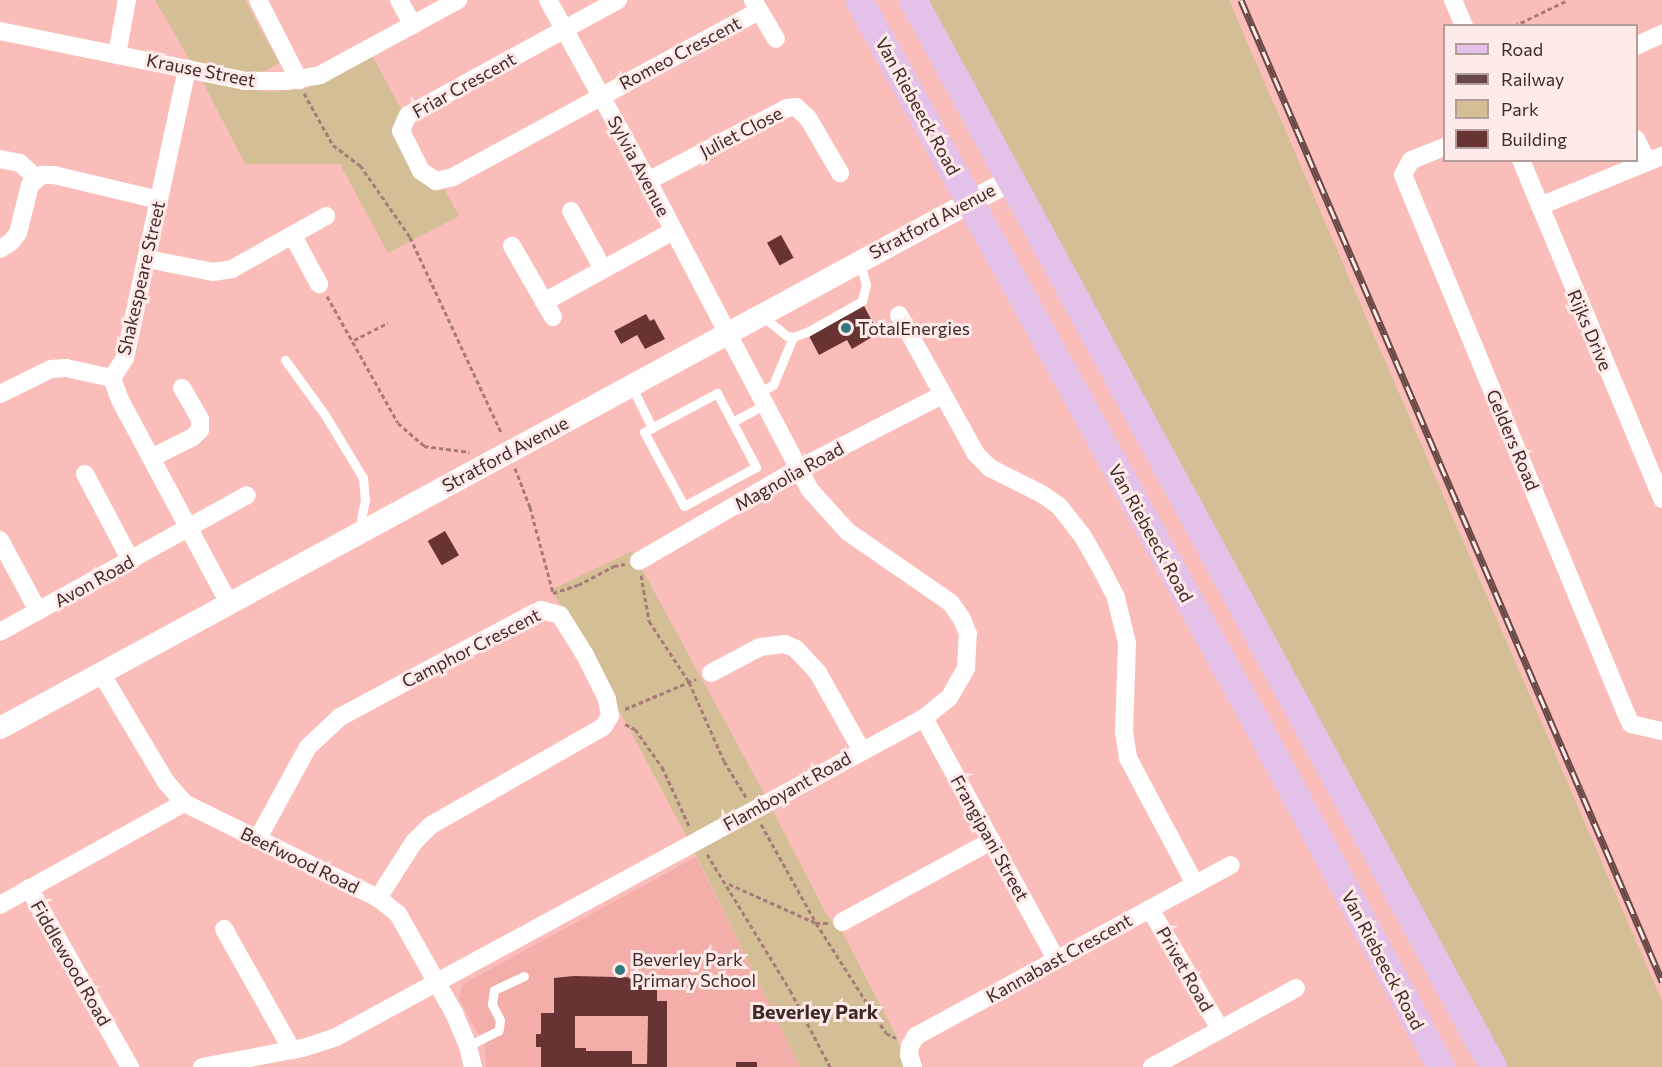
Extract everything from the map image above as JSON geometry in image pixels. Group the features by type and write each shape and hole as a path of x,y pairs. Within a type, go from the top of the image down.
{"main road":[{"name":"Van Riebeeck Road","path":"859,0 1242,696 1441,1067"},
{"path":"914,0 1493,1067"},
{"path":"1242,696 1283,678"}],"street":[{"path":"117,54 127,0"},
{"path":"258,0 299,80"},
{"path":"399,0 413,25"},
{"name":"Krause Street","path":"0,31 245,81 299,80 320,75 458,0"},
{"name":"Sylvia Avenue","path":"548,0 648,181 727,333"},
{"path":"565,29 618,0"},
{"path":"1453,0 1463,24"},
{"name":"Romeo Crescent","path":"601,95 756,6 776,39"},
{"name":"Friar Crescent","path":"565,29 408,115 401,131 421,171 436,181 453,177 601,95"},
{"path":"1638,45 1662,34"},
{"name":"Shakespeare Street","path":"187,69 125,358 112,378 120,400 229,603"},
{"name":"Juliet Close","path":"648,181 787,108 796,107 808,118 840,173"},
{"path":"1540,206 1654,159 1638,141"},
{"name":"Gelders Road","path":"1443,147 1411,160 1403,175 1631,724 1662,731"},
{"path":"0,159 20,163 36,178"},
{"name":"Rijks Drive","path":"1522,162 1662,499"},
{"path":"0,249 11,242 18,233 30,185 36,178 54,175 159,200"},
{"name":"Stratford Avenue","path":"0,728 1011,180"},
{"path":"571,211 603,268"},
{"path":"147,259 198,270 232,269 326,216"},
{"path":"512,246 548,310 603,268 673,231"},
{"path":"293,236 319,284"},
{"path":"899,315 942,395 982,460 1007,478 1042,494 1059,506 1082,535 1102,570 1116,598 1127,643 1124,732 1128,758 1195,884"},
{"name":"Flamboyant Road","path":"202,1067 314,1046 336,1037 924,718 949,698 966,668 968,633 962,619 951,603 935,590 848,532 828,512 798,469 727,333"},
{"path":"0,394 51,369 66,368 112,378"},
{"path":"151,458 193,437 200,430 200,420 182,388"},
{"name":"Magnolia Road","path":"639,561 798,469 942,395"},
{"path":"85,474 131,561"},
{"name":"Avon Road","path":"0,632 188,530 247,495"},
{"path":"0,540 38,611"},
{"name":"Camphor Crescent","path":"257,840 308,747 340,717 542,610 560,615 585,655 607,699 610,716"},
{"path":"711,673 766,645 785,644 796,649 807,658 818,673 862,751"},
{"name":"Beefwood Road","path":"101,673 166,782 184,803 378,898 404,922 468,1046 473,1067"},
{"path":"378,898 414,842 431,825 587,738 603,727 610,716"},
{"name":"Frangipani Street","path":"924,718 1056,959"},
{"name":"Fiddlewood Road","path":"130,1067 28,888 184,803"},
{"path":"842,922 991,841"},
{"name":"Kannabast Crescent","path":"913,1067 909,1055 910,1046 916,1036 1231,865"},
{"path":"0,905 28,888"},
{"name":"Privet Road","path":"1150,909 1220,1029"},
{"path":"224,929 292,1050"},
{"path":"1152,1067 1296,988"}],"lane":[{"path":"760,315 787,336 793,337 862,301 866,285 859,261"},
{"path":"732,422 761,399 773,385 793,337"},
{"path":"285,360 325,415 363,478 365,500 361,519"},
{"path":"631,385 652,428"},
{"path":"717,393 732,422 756,468 684,506 644,432 717,393"},
{"path":"468,1046 498,1031 500,1020 492,1004 494,990 525,976"}],"path":[{"path":"1518,24 1568,0"},
{"path":"299,80 309,104 333,146 360,165 410,237 505,442"},
{"path":"319,284 354,340 398,423 424,446 481,454"},
{"path":"354,340 388,323"},
{"path":"513,462 530,507 560,615"},
{"path":"553,593 578,585 614,566 639,561"},
{"path":"610,716 711,673"},
{"path":"610,716 635,729 662,767 679,808 790,990 830,1067"},
{"path":"727,884 816,923 842,922"}],"shaded area":[{"name":"Beverley Park Primary School","path":"696,857 800,1067 486,1067 485,1046 459,999 463,984"}],"green space":[{"path":"155,0 245,0 279,63 264,71 245,74 192,64"},
{"path":"926,0 1229,0 1662,1001 1662,1067 1501,1067"},
{"path":"372,55 402,111 394,125 423,183 434,191 445,190 459,216 388,253 340,164 245,164 203,82 214,81 268,92 304,89"},
{"path":"632,551 765,795 687,837 572,622 551,590"},
{"path":"771,807 826,914 843,934 897,1037 906,1067 800,1067 693,849"}],"building":[{"path":"781,235 794,258 780,265 767,243"},
{"path":"864,306 874,325 868,329 872,337 852,349 847,340 819,355 809,336"},
{"path":"646,314 650,321 654,319 665,339 645,349 637,335 621,344 614,331"},
{"path":"445,531 459,555 442,565 428,541"},
{"path":"574,976 657,978 657,1001 667,1001 667,1067 541,1067 541,1047 536,1047 536,1034 541,1034 541,1013 554,1013 554,978","holes":["575,1016 648,1016 647,1064 632,1064 632,1051 586,1051 586,1048 575,1048"]},
{"path":"736,1062 757,1062 757,1067 736,1067"}],"railway":[{"path":"1241,0 1662,981"}],"place":[{"name":"TotalEnergies","path":"846,328"},
{"name":"Beverley Park Primary School","path":"620,970"}],"district":[{"name":"Beverley Park","path":"815,1011"}]}
